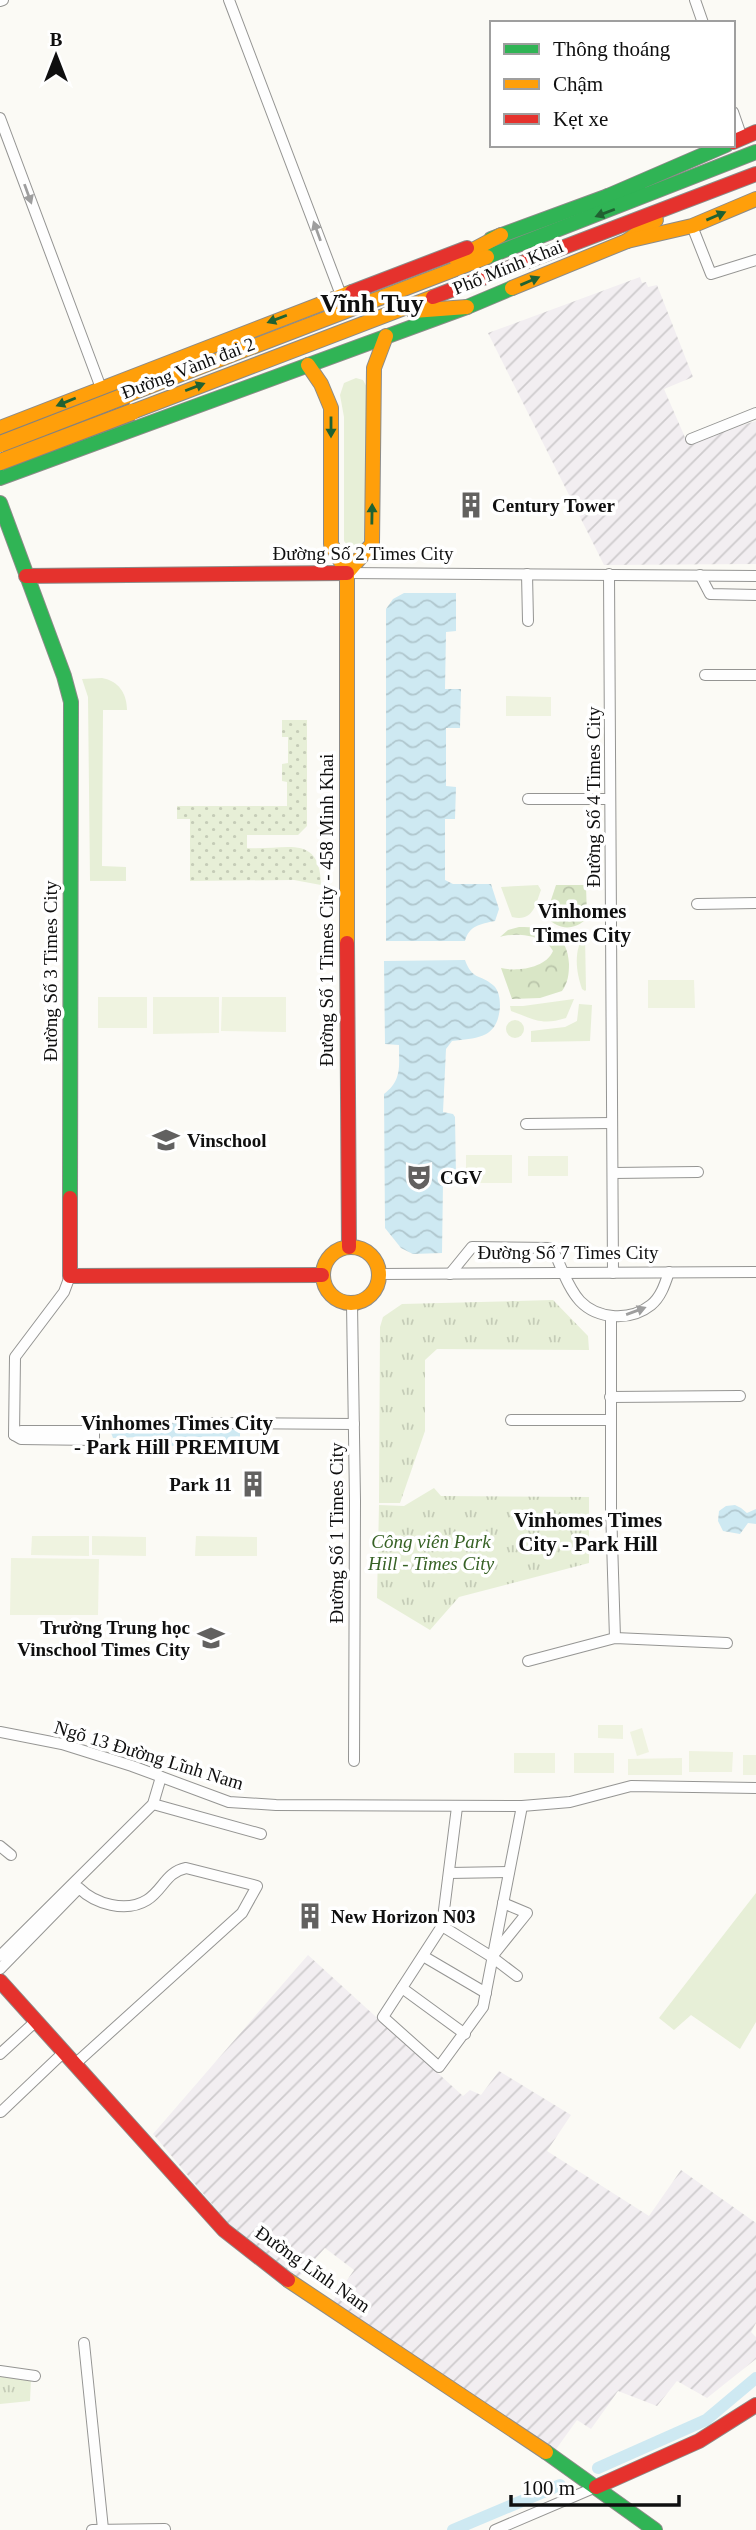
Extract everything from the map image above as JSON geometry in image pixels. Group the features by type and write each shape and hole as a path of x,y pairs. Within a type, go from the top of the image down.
{"main road":[{"name":"Phố Minh Khai","path":"0,428 341,295 608,195 721,147"},
{"path":"377,301 756,152"},
{"path":"627,242 674,207 756,174"},
{"path":"608,195 669,188"},
{"name":"Phố Minh Khai","path":"0,478 467,307 627,242 692,226 756,199"},
{"name":"Đường Vành đai 2","path":"0,462 674,207"},
{"path":"377,301 501,235"},
{"name":"Đường Vành đai 2","path":"0,444 377,301"},
{"path":"391,312 467,307"},
{"path":"347,573 372,544 373,368 386,336"},
{"name":"Đường Số 1 Times City - 458 Minh Khai","path":"308,365 321,384 331,408 331,544 347,573 349,1247"},
{"path":"37,413 55,457"},
{"name":"Đường Số 3 Times City","path":"0,503 67,683 71,714 70,1276"},
{"name":"Đường Số 2 Times City","path":"26,576 347,573"},
{"path":"349,1247 367,1252 374,1258 380,1274 372,1295 352,1304 331,1296 324,1286 322,1275 331,1255 349,1247"},
{"path":"70,1276 322,1275"},
{"name":"Đường Lĩnh Nam","path":"0,1981 224,2230 292,2282 596,2487 655,2530"},
{"path":"596,2487 729,2427 756,2405"}],"street":[{"path":"229,0 341,295"},
{"path":"695,0 702,21"},
{"path":"735,117 744,137"},
{"path":"0,118 100,388"},
{"path":"692,226 711,274 756,260"},
{"path":"691,439 756,413"},
{"name":"Đường Số 2 Times City","path":"347,573 756,576"},
{"path":"527,574 528,621"},
{"name":"Đường Số 4 Times City","path":"609,574 613,1273"},
{"path":"700,575 710,594 756,594"},
{"path":"705,675 756,675"},
{"path":"528,799 610,799"},
{"path":"697,904 756,904"},
{"path":"526,1124 612,1123"},
{"path":"612,1173 698,1172"},
{"path":"450,1274 472,1247 552,1248 572,1290 582,1303 597,1313 611,1317 634,1314 651,1305 663,1290 669,1272"},
{"name":"Đường Số 7 Times City","path":"380,1274 756,1272"},
{"name":"Đường Số 3 Times City","path":"14,1435 15,1357 64,1292 70,1276"},
{"name":"Đường Số 1 Times City","path":"352,1304 354,1761"},
{"path":"611,1317 610,1420 615,1638"},
{"path":"610,1396 740,1396"},
{"path":"511,1420 610,1420"},
{"path":"206,1423 354,1424"},
{"path":"93,1430 93,1440 21,1439 14,1435 21,1431 93,1430"},
{"path":"528,1661 615,1638 727,1643"},
{"name":"Ngõ 13 Đường Lĩnh Nam","path":"0,1732 62,1744 229,1802 333,1807 522,1806 570,1802 631,1786 756,1788"},
{"path":"0,1956 153,1804 161,1777"},
{"path":"153,1804 261,1834"},
{"path":"457,1807 442,1926 383,2017 439,2067 483,2007 522,1806"},
{"path":"0,1846 11,1855"},
{"path":"0,1969 79,1888 99,1902 116,1906 131,1905 148,1900 175,1870 186,1867 257,1886 242,1913 1,2112"},
{"path":"449,1873 509,1872"},
{"path":"492,1956 527,1913 503,1903"},
{"path":"442,1926 492,1956 517,1976"},
{"path":"423,1956 486,1993"},
{"path":"402,1988 465,2034"},
{"path":"0,2054 35,2022"},
{"path":"84,2343 97,2529 165,2529"},
{"path":"0,2371 35,2376"},
{"path":"495,2530 596,2487"}],"shaded area":[{"path":"640,277 642,283 646,282 648,287 657,285 693,377 664,389 687,442 756,421 756,564 604,565 488,333"},
{"path":"308,1955 463,2096 470,2090 481,2095 499,2071 571,2115 547,2151 649,2216 681,2170 756,2223 756,2323 751,2332 756,2337 756,2359 707,2398 677,2381 657,2406 618,2391 591,2429 577,2420 554,2452 331,2304 354,2270 325,2248 298,2278 228,2223 153,2134"}],"green space":[{"path":"356,378 363,380 370,393 366,414 365,538 361,545 355,548 344,541 344,417 340,395 344,383"},
{"path":"102,678 121,689 127,710 103,710 102,866 126,867 126,881 90,881 88,697 82,679"},
{"path":"506,696 551,697 551,716 506,716"},
{"path":"282,720 307,720 307,826 298,835 247,835 247,848 287,847 307,851 314,857 319,868 321,885 294,880 190,881 190,819 177,819 177,806 287,806 287,782 282,781 282,764 288,763 288,737 282,737"},
{"path":"538,885 541,890 529,915 512,917 501,887"},
{"path":"556,885 586,885 587,918 583,922 573,927 562,927 548,918 547,912"},
{"path":"519,927 547,931 560,939 565,946 569,971 562,991 540,998 512,999 501,968 515,969 538,965 553,951 544,941 530,936 500,937 508,930"},
{"path":"585,935 585,991 580,982 577,961 579,947"},
{"path":"648,980 694,980 695,1008 648,1008"},
{"path":"98,997 147,997 147,1028 98,1028"},
{"path":"153,997 219,997 219,1033 153,1034"},
{"path":"222,997 286,997 286,1032 221,1031"},
{"path":"574,999 566,1018 550,1021 538,1021 511,1011 510,1006 523,1006"},
{"path":"579,1004 592,1005 590,1041 531,1042 531,1031 565,1027 577,1021"},
{"path":"515,1020 521,1023 524,1029 521,1035 515,1038 509,1035 506,1029 509,1023"},
{"path":"466,1155 512,1155 512,1183 466,1183"},
{"path":"528,1156 568,1156 568,1176 528,1176"},
{"path":"553,1300 588,1336 589,1350 437,1349 425,1360 425,1431 400,1503 379,1503 380,1327 383,1317 402,1304"},
{"name":"Công viên Park Hill - Times City","path":"434,1488 441,1496 589,1497 589,1563 459,1597 430,1630 377,1598 379,1505 404,1506"},
{"path":"32,1536 89,1536 89,1556 31,1555"},
{"path":"92,1536 146,1537 146,1556 92,1555"},
{"path":"196,1536 257,1537 257,1556 195,1556"},
{"path":"11,1558 99,1559 98,1615 10,1615"},
{"path":"598,1725 623,1725 623,1739 598,1738"},
{"path":"642,1728 649,1752 637,1756 630,1732"},
{"path":"689,1751 733,1752 732,1772 689,1772"},
{"path":"514,1753 555,1753 555,1773 514,1773"},
{"path":"574,1753 614,1753 614,1773 574,1773"},
{"path":"743,1755 756,1755 756,1775 743,1775"},
{"path":"682,1758 682,1775 628,1775 628,1759"},
{"path":"756,1893 756,2022 740,2049 691,2015 674,2030 659,2018"},
{"path":"0,2376 31,2380 30,2401 0,2404"}],"water":[{"path":"404,593 456,593 456,631 446,632 445,689 461,689 460,728 446,728 446,786 456,787 455,819 445,819 445,880 453,884 491,884 499,909 495,921 472,929 465,941 386,941 386,609 393,599"},
{"path":"465,960 474,974 497,989 500,1003 498,1017 495,1025 485,1034 452,1041 446,1049 443,1112 455,1117 456,1177 453,1182 443,1183 442,1253 413,1254 401,1248 385,1228 384,1094 397,1078 399,1045 385,1044 384,961"},
{"path":"163,1418 216,1427 231,1424 240,1429 240,1439 228,1443 215,1438 199,1437 174,1446 161,1445 141,1437 113,1438 110,1430 117,1422"},
{"path":"735,1505 747,1513 756,1509 756,1524 748,1523 740,1534 723,1531 718,1521 719,1511 726,1506"}],"waterway":[{"path":"598,2468 706,2420 756,2378"},
{"path":"453,2530 560,2485"}],"traffic: fast":[{"path":"491,239 608,196 721,147"},
{"path":"487,257 756,152"},
{"path":"608,196 640,192"},
{"path":"0,478 467,307 512,288"},
{"path":"0,503 64,676 71,702 70,1198"},
{"path":"546,2452 655,2530"}],"traffic: slow":[{"path":"512,288 627,241 692,226 756,199"},
{"path":"627,241 656,220"},
{"path":"456,259 501,235"},
{"path":"127,395 487,257"},
{"path":"0,428 352,292"},
{"path":"132,412 433,297"},
{"path":"413,311 467,307"},
{"path":"347,573 372,544 374,368 386,336"},
{"path":"308,365 321,384 331,408 331,544 347,573 347,943"},
{"path":"0,444 127,395"},
{"path":"0,462 132,412"},
{"path":"345,1247 357,1247 371,1255 379,1269 379,1275 377,1286 371,1295 357,1303 345,1303 328,1291 323,1281 323,1269 335,1252 345,1247"},
{"path":"288,2280 546,2452"}],"traffic: jam":[{"path":"735,141 756,132"},
{"path":"433,297 756,174"},
{"path":"352,292 467,248"},
{"path":"26,576 347,573"},
{"path":"347,943 349,1247"},
{"path":"70,1198 70,1276 322,1275"},
{"path":"0,1981 224,2230 288,2280"},
{"path":"596,2487 699,2441 756,2405"}],"place":[{"name":"Century Tower","path":"471,505"},
{"name":"Vinschool","path":"166,1140"},
{"name":"CGV","path":"419,1177"},
{"name":"Park 11","path":"253,1484"},
{"name":"Trường Trung học Vinschool Times City","path":"211,1638"},
{"name":"New Horizon N03","path":"310,1916"}],"district":[{"name":"Vĩnh Tuy","path":"372,303"},
{"name":"Vinhomes Times City","path":"582,923"},
{"name":"Vinhomes Times City - Park Hill PREMIUM","path":"177,1435"},
{"name":"Vinhomes Times City - Park Hill","path":"588,1532"}]}
